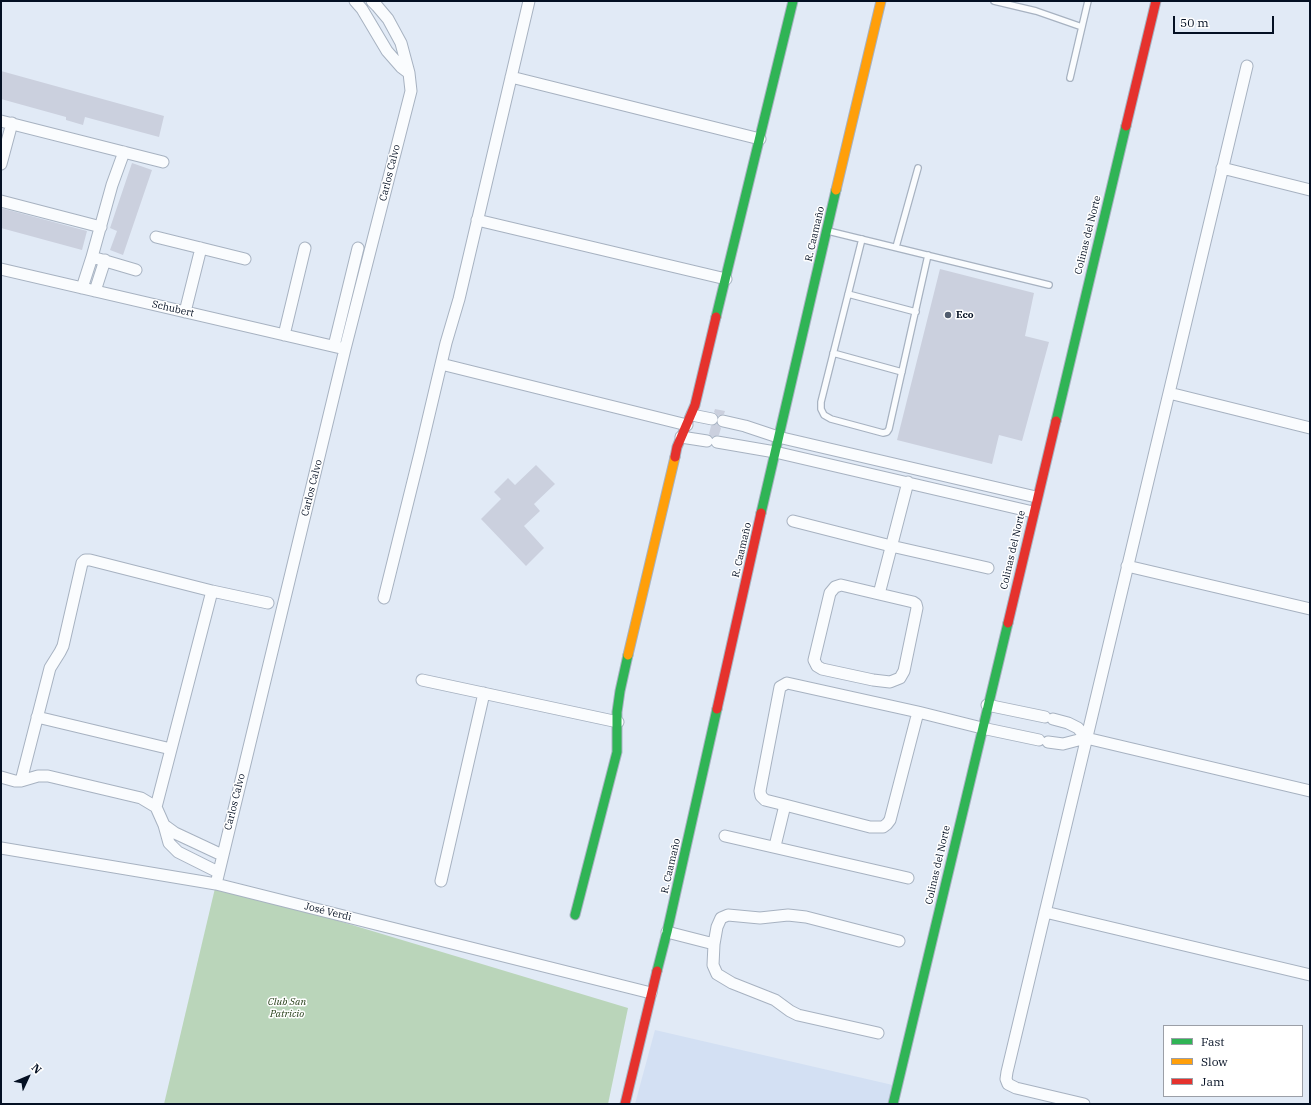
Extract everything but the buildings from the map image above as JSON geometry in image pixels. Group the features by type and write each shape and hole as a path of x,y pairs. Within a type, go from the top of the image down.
{"street":[{"path":"384,598 441,364 459,298 529,1"},
{"path":"575,915 617,752 617,712 620,691 678,447 681,437 692,415 704,372 793,1"},
{"name":"R. Caamaño","path":"625,1104 667,932 778,437 881,1"},
{"name":"Colinas del Norte","path":"892,1104 1036,497 1156,1"},
{"path":"365,3 387,51 401,67 409,73"},
{"path":"365,3 377,6 388,19 401,43 409,73"},
{"path":"1084,1104 1016,1088 1008,1084 1006,1079 1247,66"},
{"name":"Carlos Calvo","path":"216,884 345,349 411,91 409,73"},
{"path":"511,77 760,139"},
{"path":"1,164 6,122 163,162"},
{"path":"82,288 112,186 124,152"},
{"path":"1222,168 1310,190"},
{"path":"1,201 101,227"},
{"path":"477,220 726,279"},
{"path":"156,237 245,258"},
{"path":"186,312 201,248"},
{"path":"284,335 306,248"},
{"path":"334,346 358,248"},
{"path":"92,257 136,270"},
{"path":"95,291 104,260"},
{"name":"Schubert","path":"1,269 345,349"},
{"path":"441,364 688,425"},
{"path":"1169,393 1310,428"},
{"path":"692,415 745,426 778,437 1036,497"},
{"path":"681,437 775,452 1033,512"},
{"path":"879,594 908,482"},
{"path":"793,521 891,546 988,568"},
{"path":"22,781 50,668 62,646 82,563 85,560 268,603"},
{"path":"1127,566 1310,609"},
{"path":"841,585 879,594 916,604 904,671 900,678 890,682 873,680 822,670 817,666 814,660 830,593 835,587 841,585"},
{"path":"156,807 212,591"},
{"path":"422,680 618,722"},
{"path":"918,712 890,820 882,827 870,827 765,800 761,796 760,791 780,687 787,683 918,712 982,728 1044,741 1064,744 1086,738 1310,791"},
{"path":"441,881 484,693"},
{"path":"987,705 1068,723 1078,728 1086,738"},
{"path":"37,717 171,749"},
{"path":"1,777 15,781 22,781 38,776 48,776 141,798 156,807 164,825 169,843 178,852 218,872"},
{"path":"775,846 785,805"},
{"path":"164,825 222,855"},
{"path":"725,836 775,846 908,878"},
{"name":"José Verdi","path":"1,848 216,884 651,993"},
{"path":"1045,912 1310,975"},
{"path":"878,1033 798,1015 775,1000 732,983 717,974 712,965 717,927 721,918 728,915 760,918 788,915 806,917 899,941"},
{"path":"667,932 714,944"}],"lane":[{"path":"994,1 1036,11 1082,27"},
{"path":"1070,78 1088,1"},
{"path":"896,247 918,168"},
{"path":"827,231 1049,284"},
{"path":"862,239 821,402 821,409 824,415 830,419 883,433 887,432 889,429 928,255"},
{"path":"848,294 916,312"},
{"path":"833,353 902,372"}],"shaded area":[{"path":"655,1030 897,1086 893,1104 635,1104"}],"green space":[{"name":"Club San Patricio","path":"216,884 628,1008 608,1104 164,1104"}],"traffic: fast":[{"path":"716,317 793,1"},
{"path":"1056,421 1126,126"},
{"path":"761,513 836,190"},
{"path":"893,1104 1008,623"},
{"path":"575,915 617,752 617,712 628,655"},
{"path":"657,971 717,709"}],"traffic: slow":[{"path":"836,190 881,1"},
{"path":"628,655 675,457"}],"traffic: jam":[{"path":"1126,126 1156,1"},
{"path":"675,457 677,447 695,405 716,317"},
{"path":"1008,623 1056,421"},
{"path":"717,709 761,513"},
{"path":"625,1104 657,971"}],"place":[{"name":"Eco","path":"948,315"}]}
